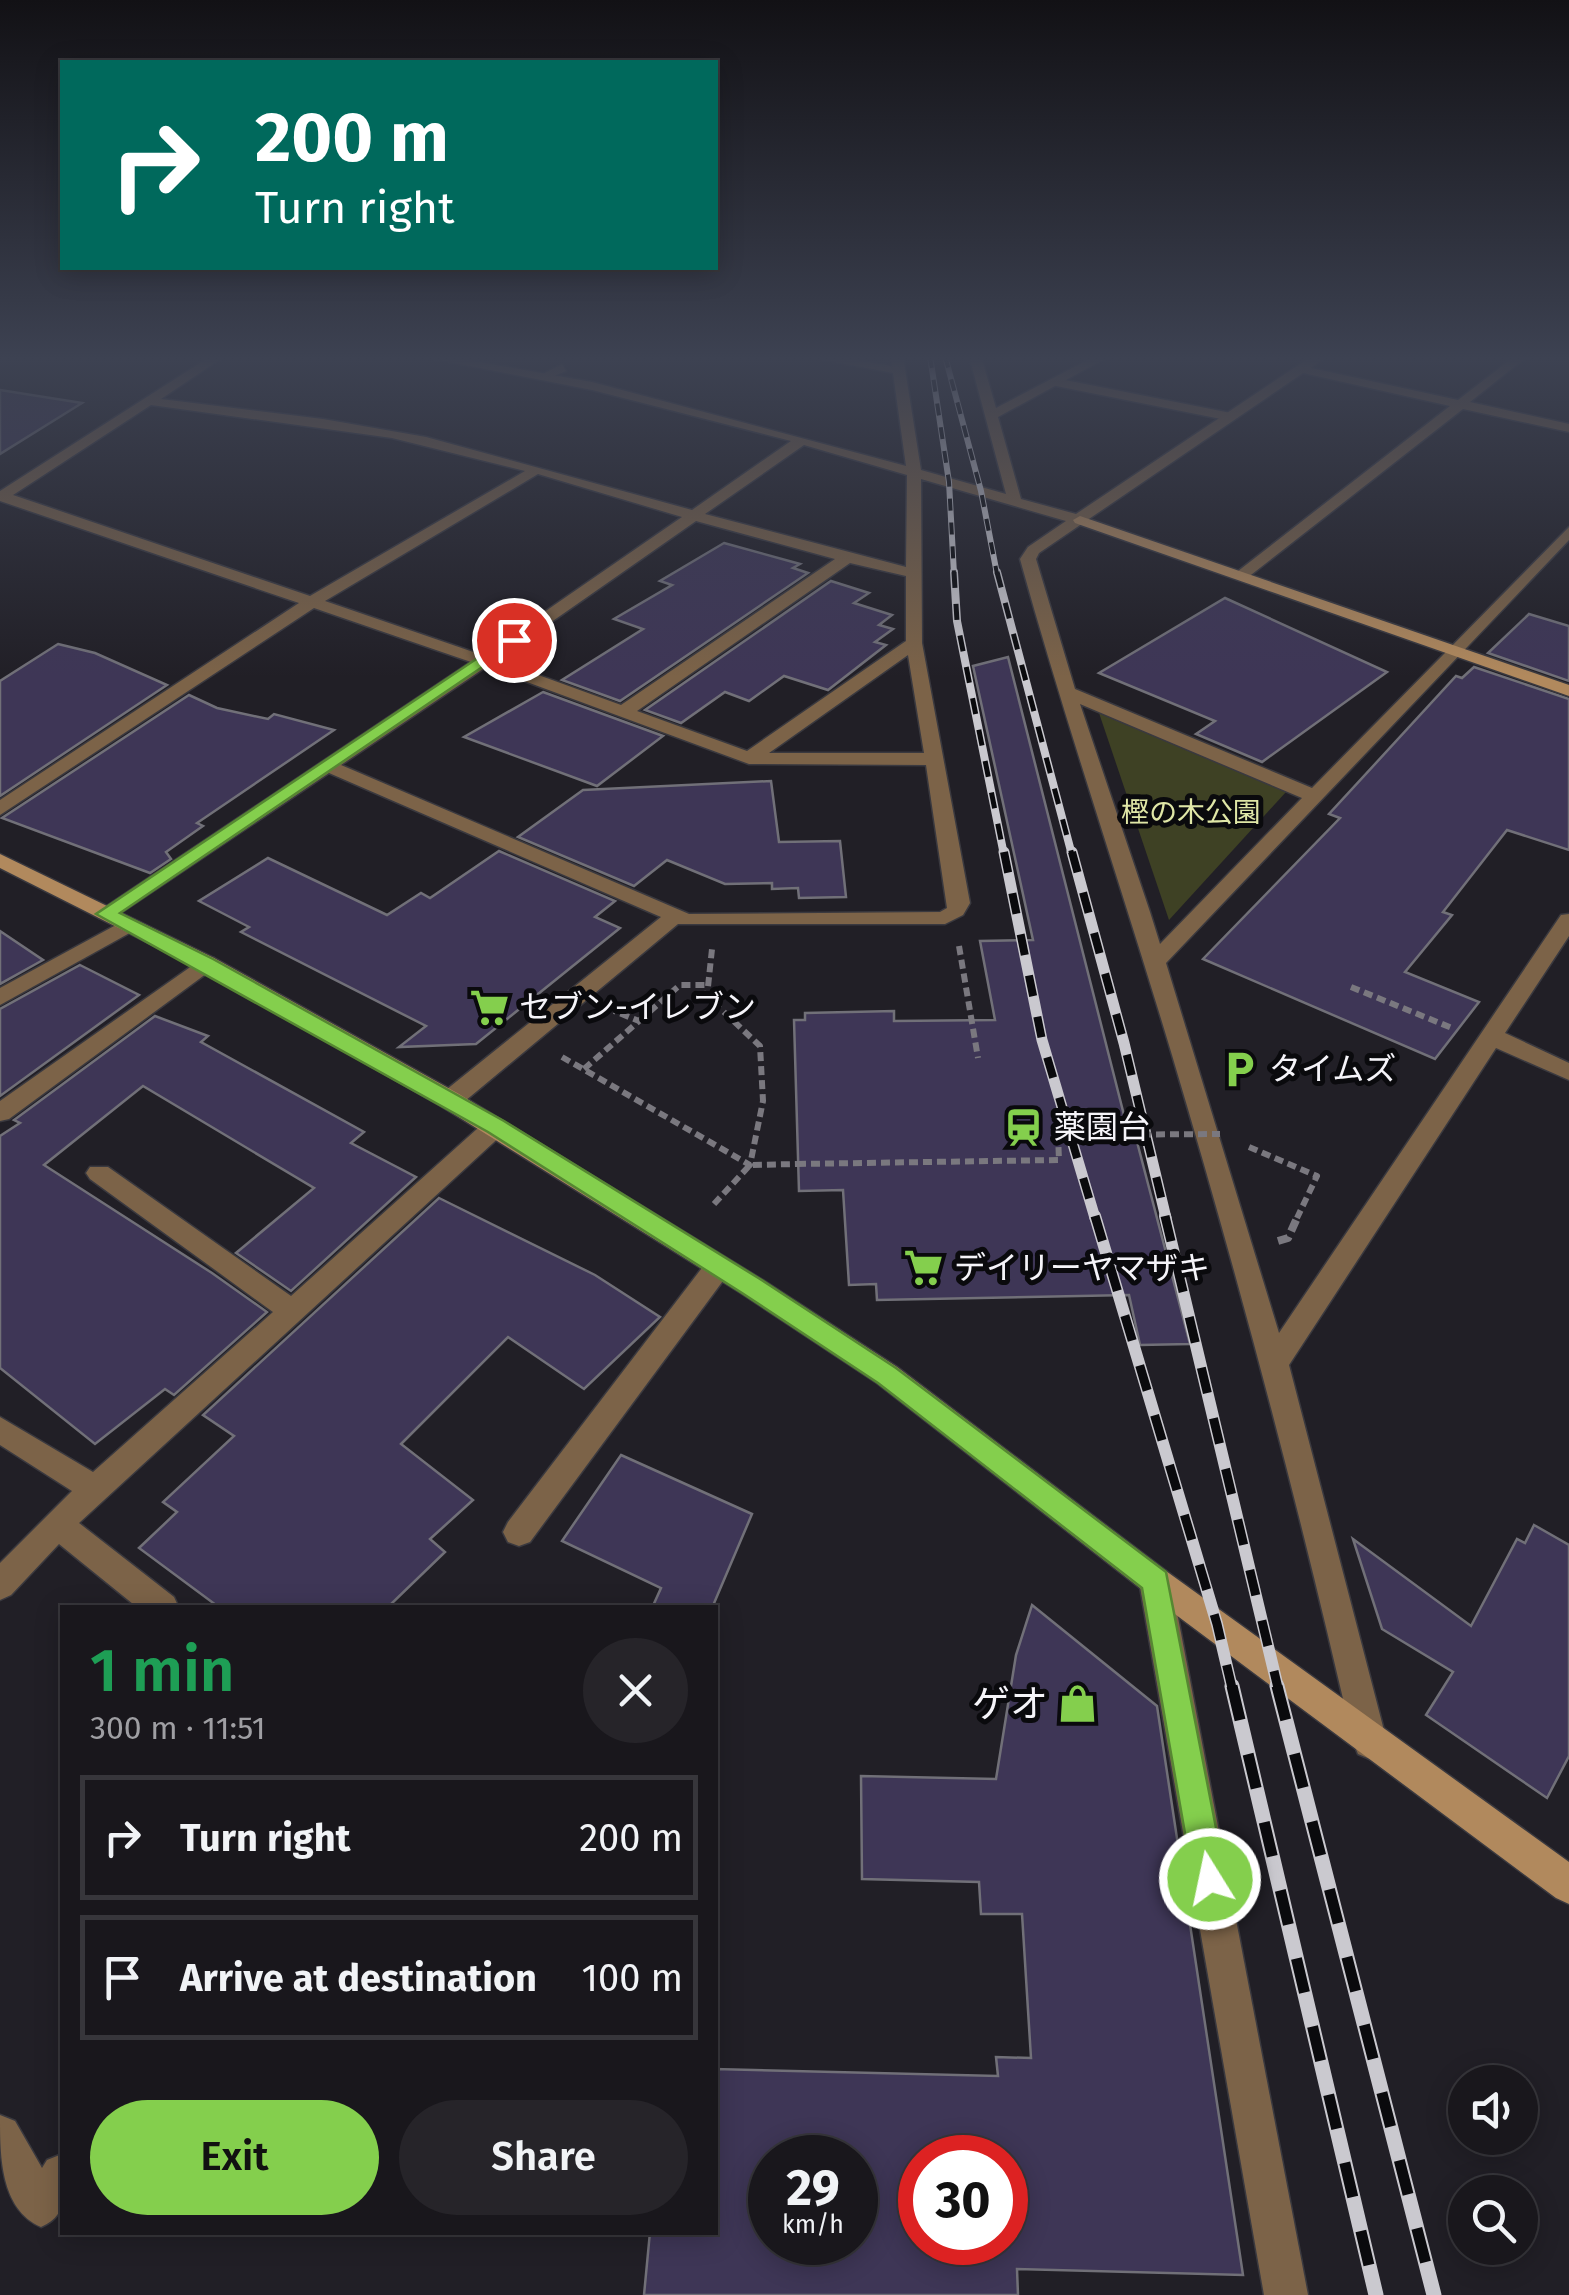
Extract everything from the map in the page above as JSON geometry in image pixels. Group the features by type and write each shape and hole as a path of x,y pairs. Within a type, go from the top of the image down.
{"street":[{"path":"1,497 53,463"},
{"path":"505,463 696,513 846,559 916,574"},
{"path":"0,998 117,920 328,766 768,463"},
{"path":"883,463 1080,520 1569,690"},
{"path":"328,766 686,920 944,918 960,904 914,643 913,463"},
{"path":"1005,463 1015,502"},
{"path":"1162,463 1034,550 1028,558 1064,692 1155,962 1273,1365 1343,1622 1370,1742"},
{"path":"1242,575 1385,463"},
{"path":"0,809 312,602 534,471"},
{"path":"1,497 484,661 749,758 933,760"},
{"path":"1155,962 1569,531"},
{"path":"623,712 846,559"},
{"path":"749,758 914,643"},
{"path":"1064,692 1314,796"},
{"path":"0,860 206,964 496,1126 887,1375 1370,1742 1569,1885"},
{"path":"450,1100 675,916"},
{"path":"1273,1365 1569,920"},
{"path":"0,1113 206,964"},
{"path":"1489,1038 1569,1072"},
{"path":"0,1585 57,1524 496,1126"},
{"path":"98,1173 292,1312"},
{"path":"519,1532 718,1266"},
{"path":"0,1429 95,1490"},
{"path":"57,1524 159,1605"},
{"path":"1155,1581 1286,2295"},
{"path":"0,2136 41,2206 60,2178"}],"path":[{"path":"957,935 978,1058"},
{"path":"712,938 707,996 760,1046 763,1101 750,1165 714,1204"},
{"path":"584,1069 680,985 710,985"},
{"path":"1351,987 1489,1038"},
{"path":"606,1008 639,1021"},
{"path":"546,1065 560,1055 750,1165 1058,1160 1058,1135 1109,1130 1220,1134 1317,1176 1288,1238 1264,1244"}],"green space":[{"name":"樫の木公園","path":"1099,713 1286,792 1169,920"}],"building":[{"path":"724,543 800,564 793,568 808,573 620,701 562,680 643,629 614,619 672,585 660,581"},
{"path":"831,581 869,593 854,603 892,615 879,625 893,629 875,642 886,645 828,690 784,676 749,701 725,692 681,723 645,710"},
{"path":"1225,598 1387,672 1262,762 1196,734 1215,721 1099,673"},
{"path":"1529,614 1569,626 1569,681 1488,653"},
{"path":"58,644 95,653 167,685 0,796 0,681"},
{"path":"1008,657 1125,1119 1131,1119 1190,1344 1140,1345 1129,1295 877,1300 876,1284 849,1285 843,1190 799,1191 794,1020 805,1020 805,1013 894,1011 894,1021 995,1020 980,941 1033,940 973,666"},
{"path":"1474,667 1569,699 1569,850 1507,830 1443,912 1452,915 1405,972 1479,1002 1435,1059 1203,959 1340,818 1329,814 1456,676 1462,678"},
{"path":"543,692 663,736 597,786 464,737"},
{"path":"189,695 217,708 268,719 274,714 334,730 197,823 203,826 166,852 171,859 150,873 2,818"},
{"path":"771,781 779,842 840,841 846,897 799,898 798,888 772,889 772,883 725,884 667,860 634,886 518,837 583,790"},
{"path":"499,851 615,901 595,917 620,928 476,1044 399,1047 426,1026 241,932 249,927 199,901 268,858 387,915 421,893 430,898"},
{"path":"0,931 43,960 0,984"},
{"path":"80,965 139,995 0,1096 0,1009"},
{"path":"155,1016 208,1036 201,1042 364,1132 351,1143 416,1177 291,1291 236,1253 314,1188 143,1086 44,1165 267,1312 174,1395 165,1389 95,1444 0,1368 0,1136 20,1123 14,1120"},
{"path":"439,1198 595,1275 660,1317 584,1389 508,1337 401,1444 473,1500 430,1539 445,1552 390,1605 216,1605 139,1548 177,1512 163,1502 234,1436 203,1415"},
{"path":"621,1455 752,1514 713,1605 653,1605 661,1588 562,1541"},
{"path":"1534,1525 1569,1545 1569,1756 1547,1798 1426,1715 1453,1672 1382,1629 1353,1539 1471,1626 1517,1539 1525,1543"},
{"path":"1032,1605 1157,1706 1243,2275 1017,2269 1018,2295 644,2295 650,2235 718,2235 718,2069 998,2076 996,2057 1031,2058 1022,1914 981,1914 979,1882 862,1879 861,1776 996,1779 1016,1655"}],"railway":[{"path":"946,463 954,574"},
{"path":"974,463 997,574"},
{"path":"954,572 957,621 1004,855"},
{"path":"997,572 1072,855"},
{"path":"1004,852 1042,1040 1095,1218"},
{"path":"1072,852 1166,1218"},
{"path":"1095,1216 1217,1624 1232,1688"},
{"path":"1165,1216 1278,1688"},
{"path":"1232,1686 1376,2295"},
{"path":"1277,1686 1434,2295"}],"place":[{"name":"セブン-イレブン","path":"489,1007"},
{"name":"タイムズ","path":"1239,1069"},
{"name":"薬園台","path":"1024,1127"},
{"name":"デイリーヤマザキ","path":"924,1268"},
{"name":"ゲオ","path":"1078,1704"}],"route":[{"path":"514,640 106,914 206,964 496,1126 751,1286 887,1375 1155,1581 1210,1879"}]}
